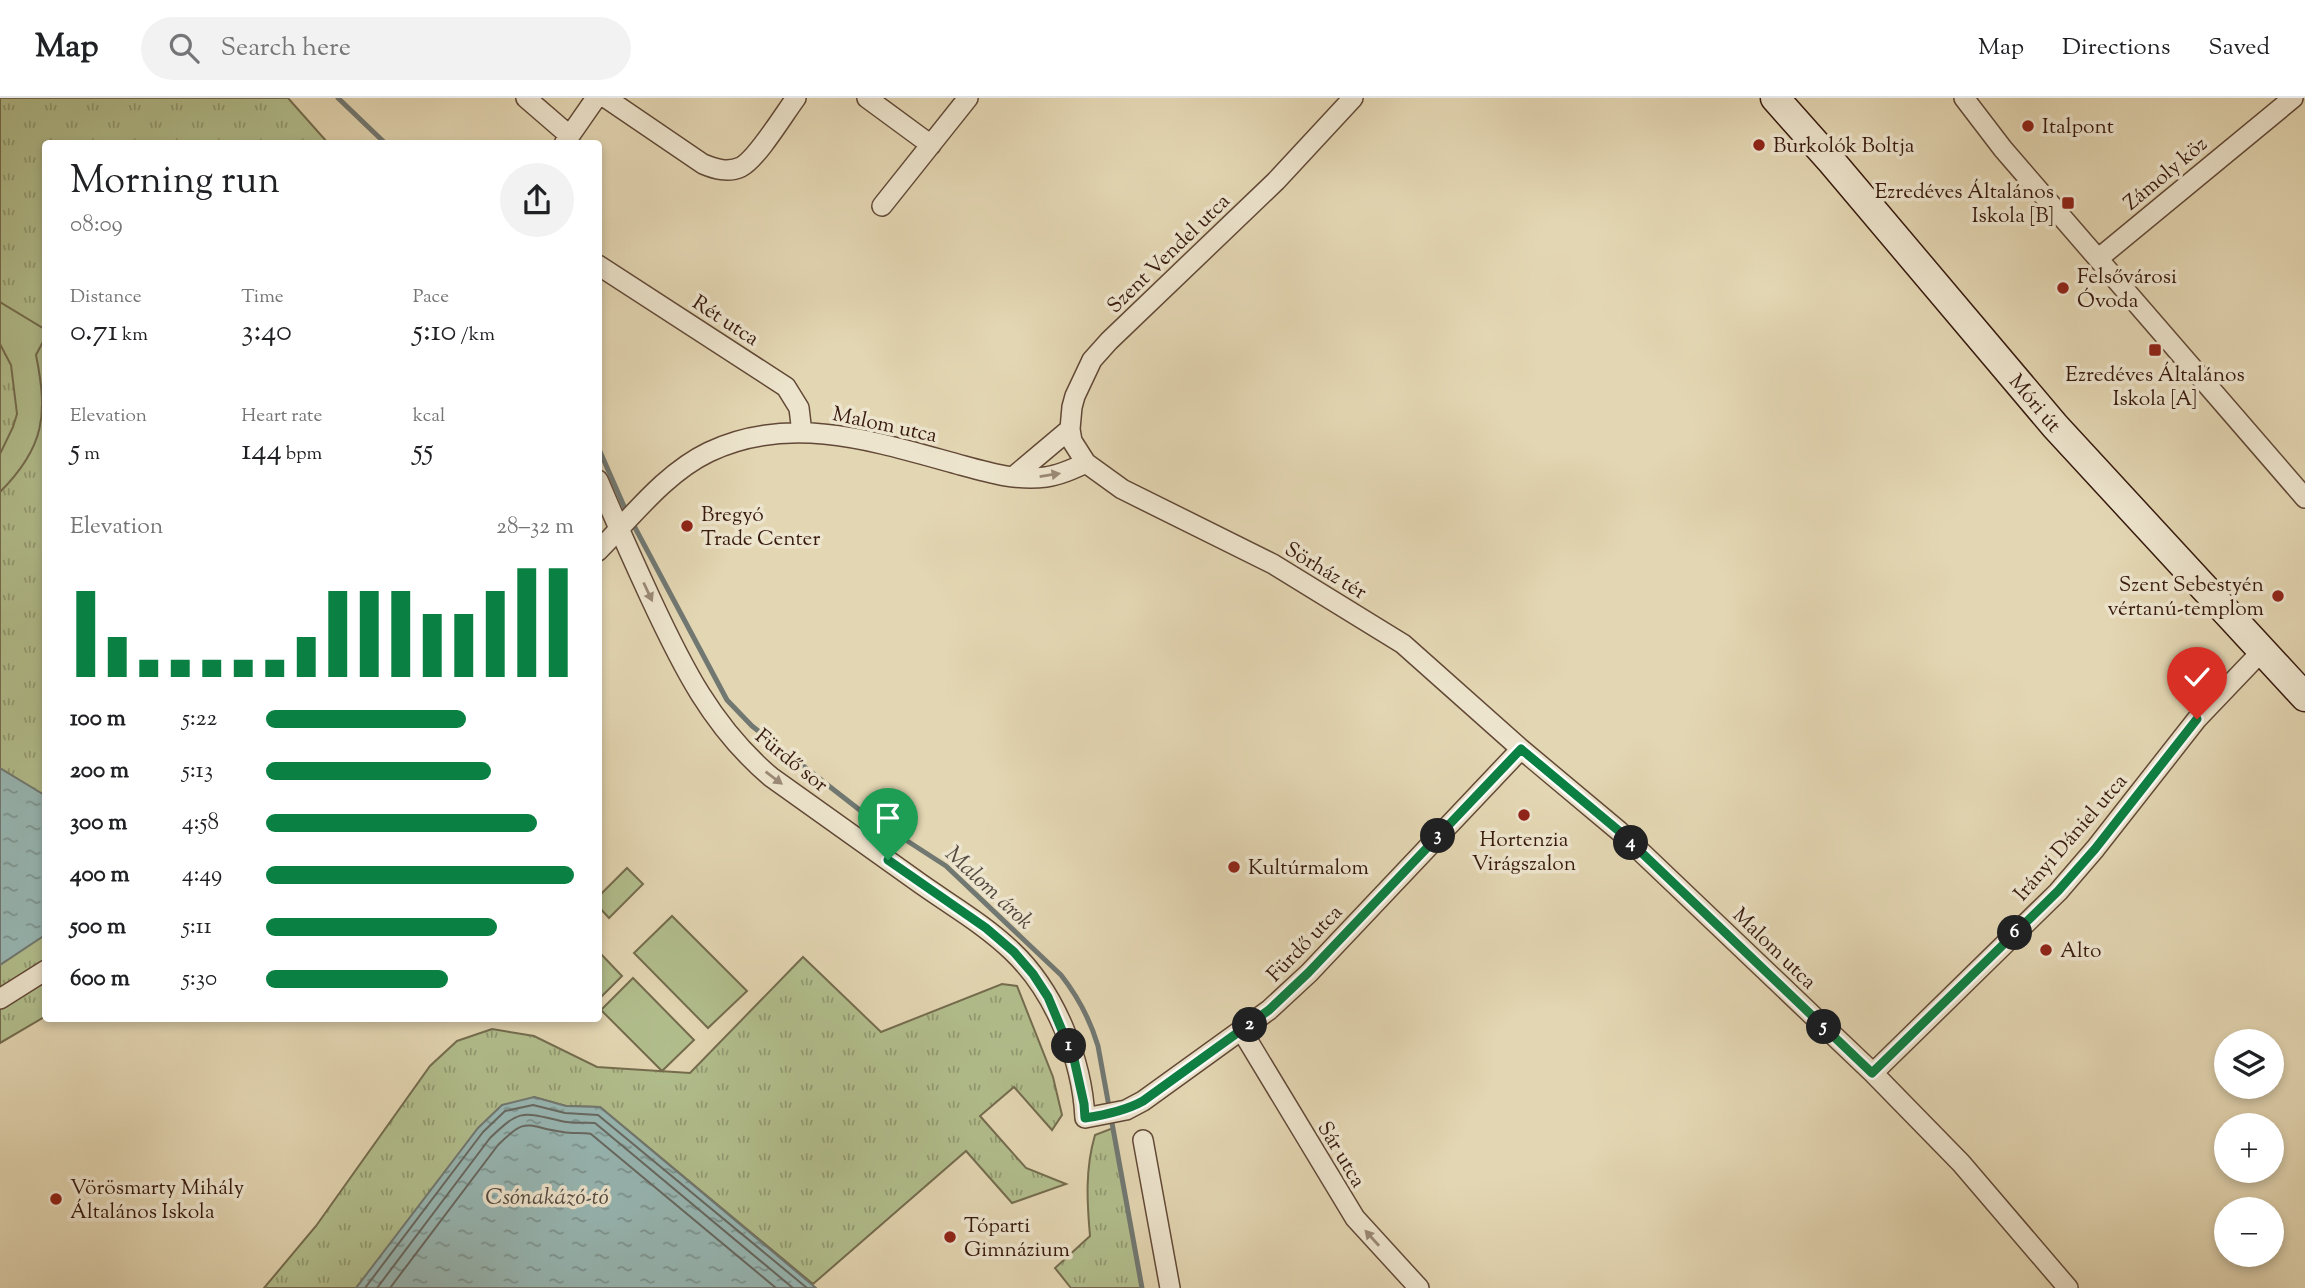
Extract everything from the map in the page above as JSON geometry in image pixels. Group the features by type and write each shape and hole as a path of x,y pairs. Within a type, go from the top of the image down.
{"main road":[{"name":"Móri út","path":"1775,98 2055,426 2305,697"}],"street":[{"path":"526,98 567,140 596,98"},
{"path":"606,98 703,164 718,170 741,167 753,157 796,98"},
{"path":"867,98 931,145"},
{"path":"882,206 931,145 950,107 968,98"},
{"name":"Szent Vendel utca","path":"1070,429 1075,396 1092,360 1276,181 1353,98"},
{"path":"1964,98 2003,149 2305,498"},
{"name":"Zámoly köz","path":"2099,258 2293,98"},
{"name":"Rét utca","path":"602,268 786,387 799,408 802,433"},
{"path":"1013,477 1070,429 1077,451 1086,463"},
{"name":"Malom utca","path":"602,547 678,472 706,453 749,439 802,433 838,434 1013,477 1054,475 1086,463"},
{"name":"Sörház tér","path":"1086,463 1122,489 1273,564 1403,644 1521,749"},
{"name":"Fürdő sor","path":"602,490 676,654 712,714 747,757 837,824 986,928 1014,952 1033,974 1053,1007 1074,1059 1084,1104 1092,1117"},
{"name":"Irányi Dániel utca","path":"1872,1073 2058,891 2095,849 2197,719 2262,651"},
{"name":"Malom utca","path":"1521,749 1619,831 1872,1073 1961,1163 2068,1288"},
{"name":"Fürdő utca","path":"1092,1117 1126,1110 1168,1085 1269,1010 1308,973 1521,749"},
{"path":"0,999 42,973"},
{"name":"Sár utca","path":"1242,1031 1355,1218 1419,1288"},
{"path":"1143,1140 1170,1288"}],"green space":[{"path":"0,98 288,98 325,140 42,140 42,1018 0,1043"},
{"path":"0,302 42,328 42,344 36,355 42,395 39,429 26,460 0,492 0,454 17,414 11,365 0,344"},
{"path":"627,868 643,884 609,918 602,910 602,893"},
{"path":"672,916 747,991 708,1028 634,953"},
{"path":"602,955 622,976 602,996"},
{"path":"803,957 881,1032 1002,984 1017,986 1053,1077 1062,1115 1052,1130 1014,1087 980,1116 1026,1168 1066,1184 1012,1203 966,1151 813,1284 600,1107 566,1106 534,1097 386,1251 356,1288 264,1288 316,1226 430,1066 457,1041 492,1029 534,1036 597,1067 690,1073"},
{"path":"633,978 694,1040 662,1071 602,1009"},
{"path":"1113,1128 1141,1288 1071,1288 1055,1268 1090,1236 1088,1186 1092,1148 1095,1135"}],"water":[{"path":"0,768 42,794 42,937 0,965"},
{"name":"Csónakázó-tó","path":"534,1097 566,1106 600,1107 816,1288 356,1288 478,1128 502,1105"}],"waterway":[{"name":"Malom árok","path":"338,98 382,140"},
{"name":"Malom árok","path":"602,456 627,513"},
{"name":"Malom árok","path":"632,522 727,700 752,726 861,811 946,866 1061,975 1073,992 1088,1018 1098,1046 1142,1288"}],"place":[{"name":"Italpont","path":"2028,126"},
{"name":"Burkolók Boltja","path":"1759,145"},
{"name":"Ezredéves Általános Iskola [B]","path":"2068,203"},
{"name":"Felsővárosi Óvoda","path":"2063,288"},
{"name":"Ezredéves Általános Iskola [A]","path":"2155,350"},
{"name":"Bregyó Trade Center","path":"687,526"},
{"name":"Szent Sebestyén vértanú-templom","path":"2278,596"},
{"name":"Hortenzia Virágszalon","path":"1524,815"},
{"name":"Kultúrmalom","path":"1234,867"},
{"name":"Alto","path":"2046,950"},
{"name":"Vörösmarty Mihály Általános Iskola","path":"56,1199"},
{"name":"Tóparti Gimnázium","path":"950,1237"}],"route":[{"path":"888,860 986,928 1014,952 1033,974 1048,997 1074,1059 1085,1118 1100,1116 1126,1110 1143,1101 1269,1010 1308,973 1521,749 1619,831 1872,1073 2058,891 2095,849 2197,719"}]}
